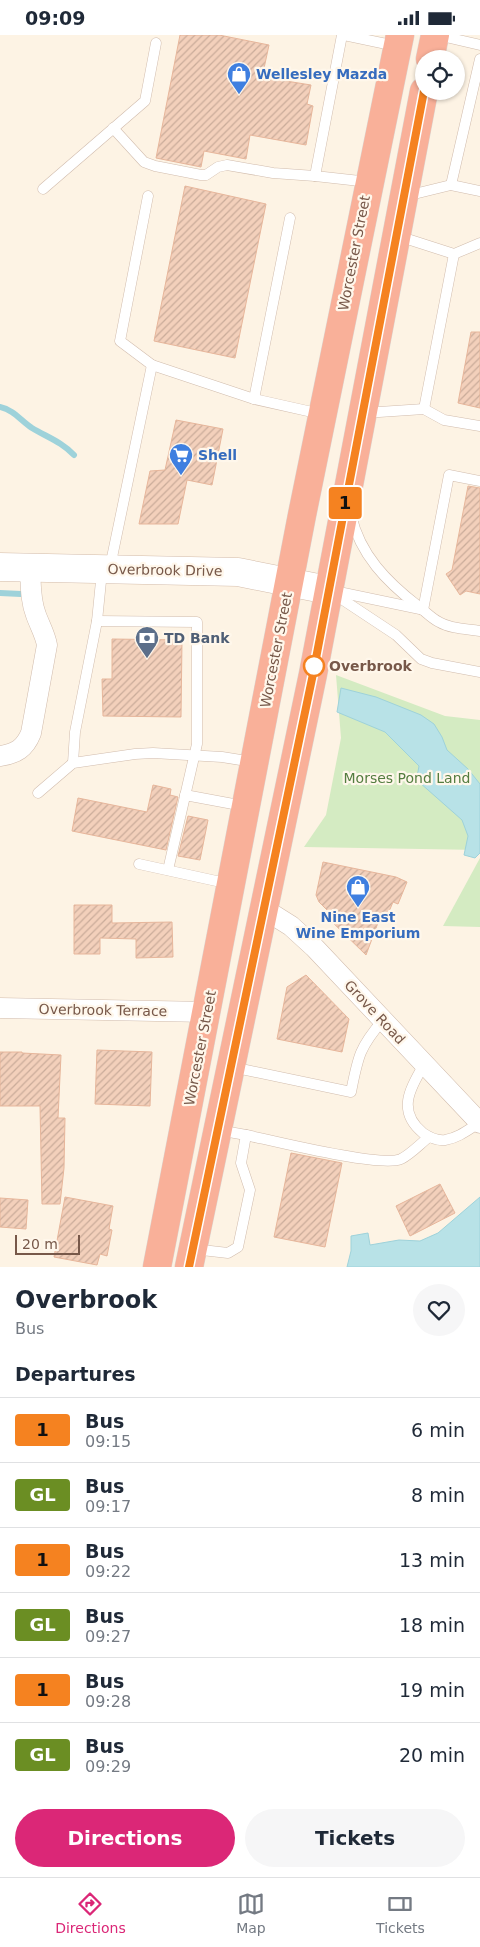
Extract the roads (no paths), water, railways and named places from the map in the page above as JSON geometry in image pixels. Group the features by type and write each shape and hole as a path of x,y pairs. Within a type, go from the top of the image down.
{"highway":[{"path":"432,50 436,35"},
{"name":"Worcester Street","path":"157,1267 289,581 398,41"},
{"path":"191,1258 328,590 422,100"}],"street":[{"name":"Overbrook Drive","path":"0,567 233,571 328,590"},
{"path":"0,756 18,752 26,744 31,733 47,645 45,634 33,606 30,568"},
{"name":"Grove Road","path":"264,909 291,926 314,947 480,1123"},
{"name":"Overbrook Terrace","path":"0,1008 207,1012"}],"lane":[{"path":"314,176 343,35 398,41"},
{"path":"436,35 480,45"},
{"path":"43,189 145,101 156,43"},
{"path":"451,185 480,59"},
{"path":"114,128 140,158 155,166 206,175 218,167 227,165 272,173 369,182"},
{"path":"405,196 451,185 480,191"},
{"path":"148,197 120,341 152,365 254,399 322,414"},
{"path":"254,399 290,218"},
{"path":"397,235 454,254 480,243"},
{"path":"424,409 454,254"},
{"path":"73,763 74,732 106,569 152,365"},
{"path":"363,413 424,409 444,420 480,426"},
{"path":"423,610 449,475 480,481"},
{"path":"347,491 353,523 358,536 371,559 391,584 443,624 480,631"},
{"path":"328,590 423,610"},
{"path":"328,590 390,631 421,659 480,673"},
{"path":"96,621 197,622 198,734 195,755 168,870"},
{"path":"38,793 73,763 143,753 195,755 254,762"},
{"path":"185,795 245,806"},
{"path":"139,864 230,884"},
{"path":"231,1067 351,1092 360,1052 369,1036 383,1020"},
{"path":"424,1065 414,1081 408,1096 408,1113 415,1127 429,1137 443,1140 461,1135 480,1123"},
{"path":"217,1130 383,1161 401,1159 429,1137"},
{"path":"191,1258 228,1253 238,1247 250,1190 241,1163 246,1135"}],"water":[{"path":"341,688 376,697 421,715 434,724 447,750 468,769 480,784 480,853 475,858 464,855 468,836 462,820 419,782 417,777 419,766 385,732 337,712"},
{"path":"480,1197 480,1267 347,1267 351,1251 351,1236 368,1233 370,1245 399,1240 420,1241 438,1233"}],"waterway":[{"path":"0,407 13,413 32,428 59,443 74,455"},
{"path":"0,593 21,594"}],"place":[{"name":"Wellesley Mazda","path":"239,95"},
{"name":"Shell","path":"181,476"},
{"name":"TD Bank","path":"147,659"},
{"name":"Overbrook","path":"314,666"},
{"name":"Nine East Wine Emporium","path":"358,908"}],"park label":[{"name":"Morses Pond Land","path":"407,778"}]}
